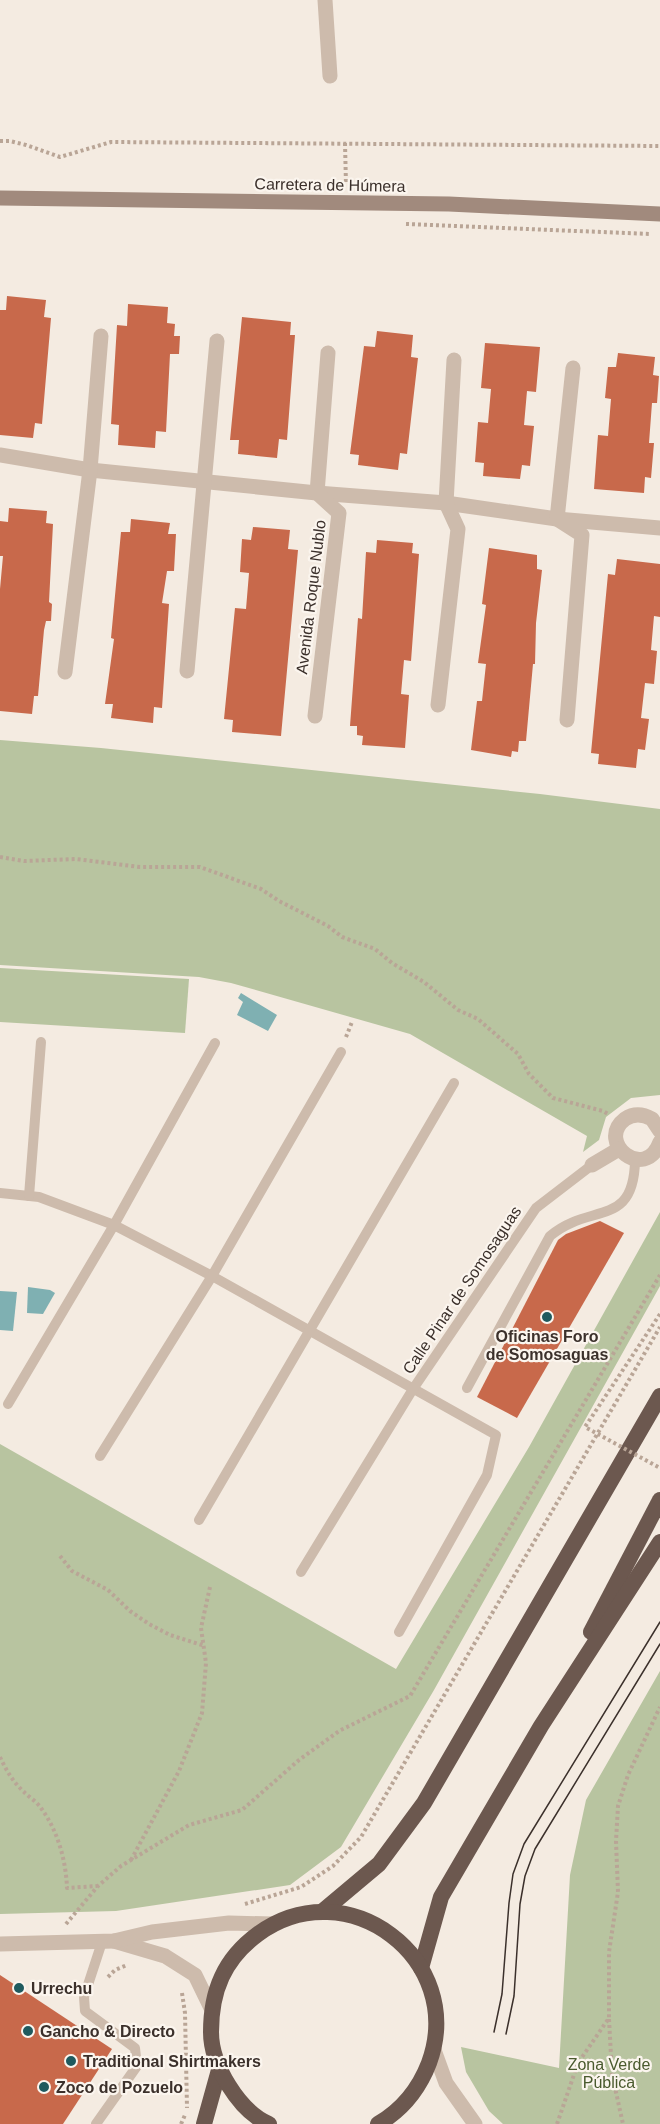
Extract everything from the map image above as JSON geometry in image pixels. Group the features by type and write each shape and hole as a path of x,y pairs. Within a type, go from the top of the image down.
{"highway":[{"path":"323,1911 379,1864 424,1803 660,1396"},
{"path":"422,1968 441,1897 541,1726 660,1500"},
{"path":"541,1726 660,1542"},
{"path":"269,2124 238,2100 219,2070 211,2039 211,2008 222,1974 243,1945 272,1924 297,1914 323,1911 352,1915 380,1926 403,1944 422,1968 432,1994 437,2021 434,2049 423,2079 405,2104 380,2124"},
{"path":"204,2124 219,2070"}],"main road":[{"name":"Carretera de Húmera","path":"0,198 449,204 660,214"},
{"path":"449,204 660,204"}],"street":[{"path":"325,0 330,76"},
{"path":"65,672 90,470 101,336"},
{"path":"188,671 217,341"},
{"path":"316,493 328,353"},
{"path":"438,705 458,529 446,503 454,360"},
{"path":"557,519 573,368"},
{"path":"0,456 90,470 316,493 446,503 557,519 660,528"},
{"name":"Avenida Roque Nublo","path":"315,716 339,513 316,493"},
{"path":"557,519 582,535 567,720"},
{"path":"659,1127 652,1119 640,1115 632,1116 621,1123 616,1137 619,1149 635,1160 650,1156 660,1142"},
{"path":"592,1165 619,1149"},
{"path":"0,1944 108,1942 152,1932 229,1923 272,1924"},
{"path":"108,1942 165,1956 195,1975 211,2008"},
{"path":"434,2049 446,2083 475,2124"}],"lane":[{"path":"29,1196 41,1042"},
{"path":"8,1404 114,1225 215,1042"},
{"path":"100,1456 212,1275 341,1052"},
{"path":"199,1520 454,1083"},
{"path":"467,1388 550,1236 569,1223 597,1213 611,1211 625,1202 635,1174 635,1160"},
{"name":"Calle Pinar de Somosaguas","path":"301,1572 412,1389 536,1208 592,1165"},
{"name":"Calle Pinar de Somosaguas","path":"0,1194 39,1197 114,1225 212,1275 496,1435 487,1475 399,1632"},
{"path":"96,2124 137,2066 135,2048 85,2011 84,1997 90,1978 108,1942"}],"path":[{"path":"0,141 26,145 60,157 111,142 660,146"},
{"path":"394,224 660,234"},
{"path":"0,857 24,861 76,859 140,867 200,867 261,889 279,901 318,920 342,937 375,949 392,963 424,982 458,1010 477,1019 518,1054 529,1074 553,1098 603,1111 621,1123"},
{"path":"660,1314 585,1427 660,1468"},
{"path":"236,1905 301,1887 333,1866 361,1837 660,1327"},
{"path":"60,1556 72,1571 108,1590 148,1624 170,1635 204,1646"},
{"path":"130,1860 179,1771 202,1713 206,1663 201,1628 210,1587"},
{"path":"623,2124 612,2074 609,2018 609,1952 618,1892 616,1841 618,1806 628,1774 660,1707"},
{"path":"0,1757 8,1774 41,1806 54,1829 66,1866 67,1888 98,1886"},
{"path":"63,1927 75,1926"},
{"path":"90,1978 96,1987 115,1970 126,1965 135,1966"},
{"path":"181,1985 185,2013 184,2049 188,2078 187,2111 181,2124"},
{"path":"557,2124 578,2063 609,2018"}],"green space":[{"path":"0,740 101,748 540,794 660,809 660,1095 631,1098 606,1117 599,1140 583,1152 587,1136 410,1034 231,983 199,977 0,965"},
{"path":"0,968 189,979 185,1033 0,1022"},
{"path":"660,1212 660,1286 434,1690 341,1847 290,1885 116,1911 0,1914 0,1444 396,1669 529,1447"},
{"name":"Zona Verde Pública","path":"660,1671 660,2124 503,2124 489,2111 466,2072 461,2047 559,2068 570,1875 586,1800"}],"water":[{"path":"241,993 277,1015 268,1031 237,1015 243,1002 238,998"},
{"path":"28,1287 50,1290 55,1293 43,1314 27,1313"},
{"path":"0,1291 17,1292 13,1331 0,1330"}],"building":[{"path":"7,296 46,300 44,317 51,318 42,424 35,423 33,438 0,435 0,310 6,310"},
{"path":"128,304 168,307 167,323 175,324 174,336 180,336 179,354 170,354 166,432 156,431 155,448 118,445 119,425 111,424 117,325 127,326"},
{"path":"242,317 291,322 290,335 295,335 287,440 279,439 277,458 238,454 239,440 230,440"},
{"path":"377,331 413,335 411,357 418,358 407,454 400,453 398,470 358,465 359,455 350,454 364,346 375,347"},
{"path":"485,343 540,347 536,392 527,391 524,425 534,426 530,466 522,465 520,479 483,476 484,463 475,462 478,422 488,423 491,389 481,388"},
{"path":"618,353 655,357 653,375 659,376 657,403 652,403 649,443 654,443 651,478 645,477 644,493 594,489 598,435 608,436 611,399 605,398 608,367 616,367"},
{"path":"9,508 47,511 46,523 53,524 49,602 52,604 51,621 46,621 44,630 38,696 34,696 32,714 0,711 0,589 3,556 0,556 0,521 8,522"},
{"path":"131,519 170,523 168,534 176,534 174,571 167,571 162,603 169,604 162,708 154,707 153,723 111,718 113,704 105,704 114,639 111,638 121,532 130,532"},
{"path":"253,527 290,530 288,549 298,550 281,736 232,732 233,720 224,719 235,608 246,609 249,573 240,572 242,539 251,540"},
{"path":"377,540 413,543 412,553 419,554 411,661 404,660 401,694 409,695 405,748 362,745 363,736 357,735 357,726 350,726 358,618 362,619 366,552 376,553"},
{"path":"489,548 537,555 537,569 542,570 526,741 519,741 518,752 512,751 511,757 471,750 477,701 482,701 486,664 478,663 486,605 482,604"},
{"path":"617,559 660,564 660,617 654,616 651,650 657,651 654,684 645,683 641,718 649,719 645,750 638,749 636,768 598,764 599,754 591,753 608,574 615,575"},
{"name":"Oficinas Foro de Somosaguas","path":"600,1221 624,1233 517,1418 477,1397 558,1240 566,1234"},
{"name":"Zoco de Pozuelo","path":"0,1975 112,2049 63,2124 0,2124"}],"tram line":[{"path":"494,2032 502,1994 513,1874 524,1844 660,1622"},
{"path":"506,2034 514,1996 520,1904 525,1876 535,1849 660,1644"}],"place":[{"name":"Oficinas Foro de Somosaguas","path":"547,1317"},
{"name":"Urrechu","path":"19,1988"},
{"name":"Gancho & Directo","path":"28,2031"},
{"name":"Traditional Shirtmakers","path":"71,2061"},
{"name":"Zoco de Pozuelo","path":"44,2087"}]}
